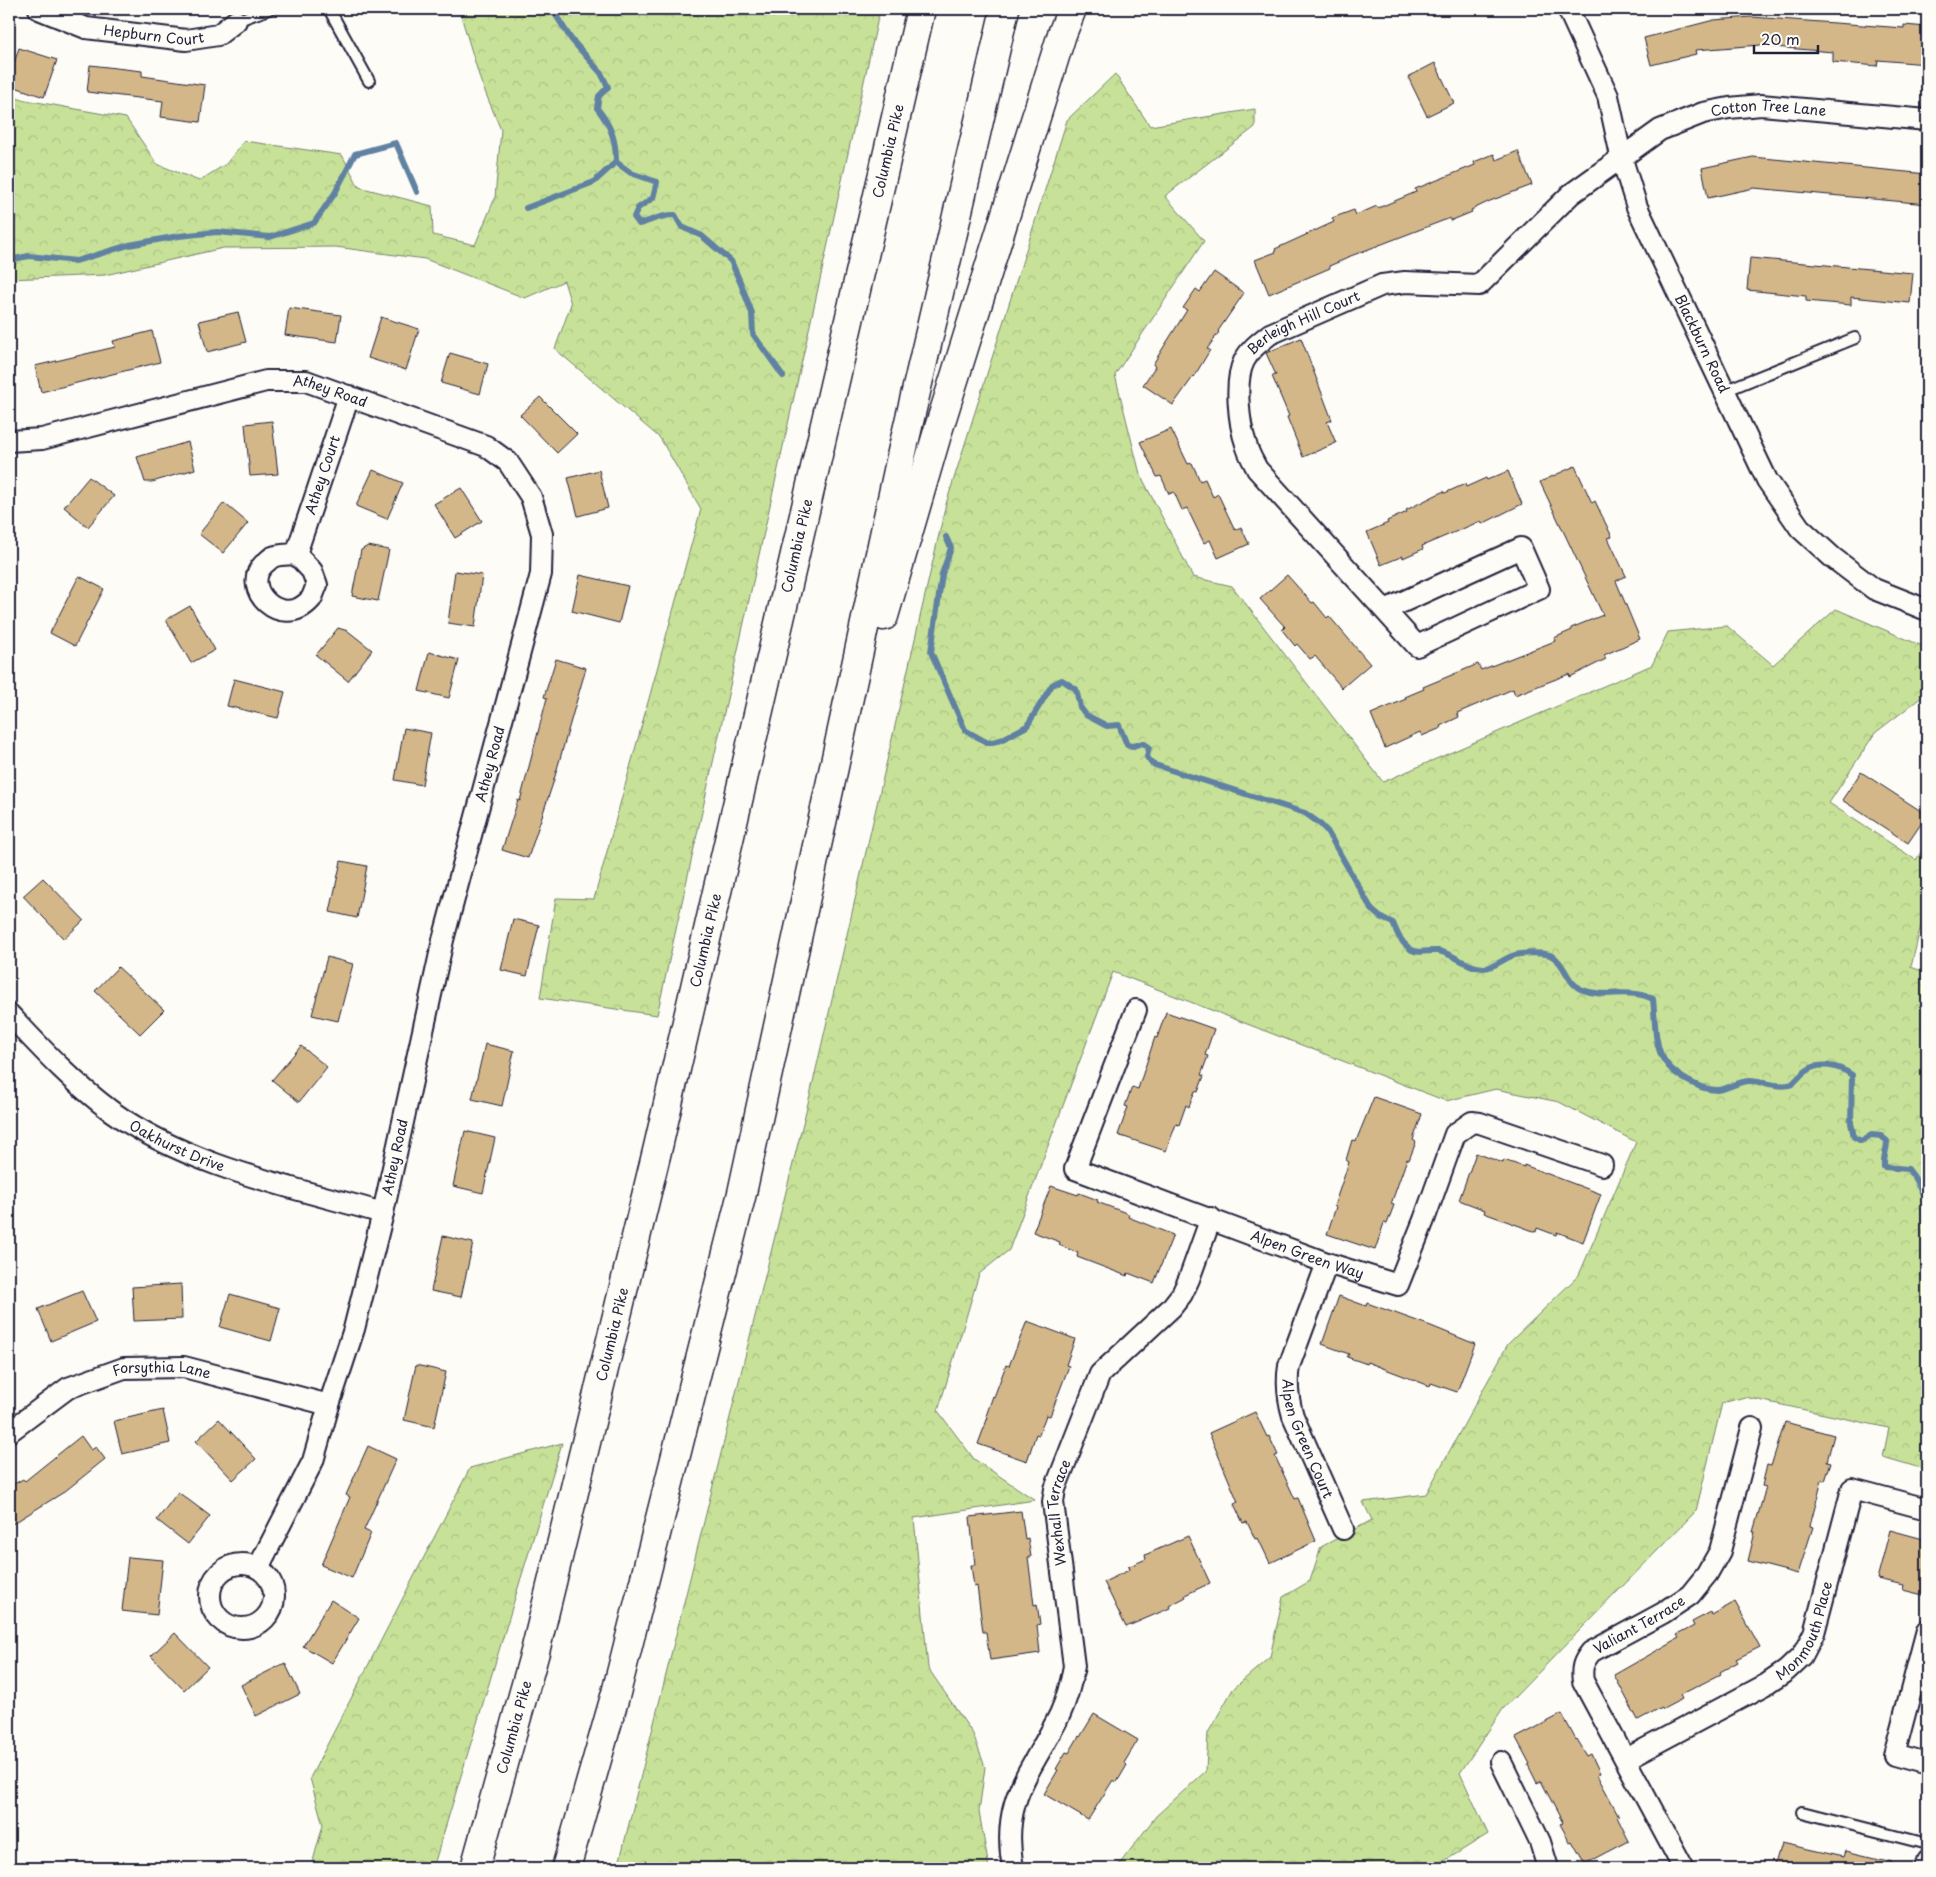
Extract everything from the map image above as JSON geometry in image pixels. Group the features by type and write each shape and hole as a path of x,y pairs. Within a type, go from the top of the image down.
{"highway":[{"name":"Columbia Pike","path":"475,1868 536,1652 658,1147 921,9"},
{"path":"566,1868 616,1693 742,1193 902,452 1005,9"},
{"path":"820,838 938,431 1059,44 1072,9"}],"street":[{"name":"Hepburn Court","path":"39,9 86,28 186,40 218,35 236,21"},
{"name":"Blackburn Road","path":"1568,9 1608,96 1621,156 1637,207 1767,480 1800,528 1832,557 1874,589 1927,610"},
{"name":"Cotton Tree Lane","path":"1621,156 1660,130 1702,113 1730,108 1761,105 1927,120"},
{"name":"Berleigh Hill Court","path":"1385,610 1521,548 1539,589 1417,646 1257,469 1246,445 1241,425 1239,381 1243,362 1254,346 1270,334 1382,285 1405,282 1479,285 1571,194 1621,156"},
{"name":"Athey Road","path":"9,441 42,439 266,381 306,381 486,446 508,462 531,497 542,534 541,574 443,940 383,1213 354,1329 329,1405 314,1461 258,1568"},
{"name":"Athey Court","path":"296,554 350,396"},
{"name":"Alpen Green Way","path":"1136,1010 1075,1169 1211,1218 1327,1263 1398,1285 1455,1134 1472,1122 1480,1123 1602,1165"},
{"name":"Oakhurst Drive","path":"9,1014 64,1071 104,1105 164,1143 228,1168 383,1213"},
{"name":"Wexhall Terrace","path":"1013,1868 1009,1846 1010,1825 1016,1798 1024,1778 1060,1714 1068,1693 1074,1666 1053,1502 1055,1489 1100,1374 1171,1308 1182,1294 1211,1218"},
{"name":"Alpen Green Court","path":"1327,1263 1289,1366 1286,1382 1293,1416 1343,1529"},
{"name":"Forsythia Lane","path":"9,1432 68,1388 124,1368 184,1367 329,1405"},
{"name":"Valiant Terrace","path":"1681,1868 1683,1868 1583,1681 1583,1662 1591,1652 1663,1613 1690,1595 1707,1574 1720,1551 1752,1428"},
{"name":"Monmouth Place","path":"1626,1759 1767,1684 1786,1671 1802,1656 1814,1633 1852,1490 1927,1509"},
{"path":"1927,1630 1894,1755 1927,1764"},
{"path":"1501,1762 1540,1842 1548,1868"},
{"path":"1925,1868 1927,1861"}],"lane":[{"path":"236,21 270,9"},
{"path":"329,9 369,81"},
{"path":"1724,392 1855,338"},
{"path":"1802,1812 1927,1844"}],"green space":[{"path":"459,9 880,9 657,1015 540,998 556,898 594,899 701,509 660,438 555,349 571,304 564,281 525,298 425,259 336,247 223,248 105,275 9,279 9,97 126,118 157,164 199,181 226,164 244,141 342,155 359,187 432,206 433,235 475,245 495,198 501,130 481,82"},
{"path":"1115,74 1150,126 1255,109 1255,127 1165,196 1204,241 1115,375 1140,474 1193,577 1232,586 1383,782 1652,665 1668,632 1727,626 1773,665 1836,609 1927,648 1927,693 1875,733 1829,803 1916,860 1927,842 1927,900 1911,967 1927,973 1927,1470 1883,1457 1889,1428 1745,1397 1722,1403 1696,1511 1503,1709 1460,1773 1488,1834 1435,1867 1426,1868 1119,1868 1118,1866 1156,1816 1206,1771 1208,1733 1233,1689 1270,1657 1283,1597 1310,1581 1321,1547 1372,1520 1363,1502 1426,1494 1508,1344 1579,1275 1636,1142 1559,1102 1496,1089 1446,1101 1113,972 1009,1250 979,1274 938,1411 974,1459 1035,1500 914,1518 928,1668 973,1734 985,1767 979,1812 989,1868 618,1868 811,1091 946,504 1067,120"},
{"path":"562,1443 433,1868 311,1868 323,1825 310,1778 470,1468"}],"building":[{"path":"1751,17 1904,28 1904,25 1927,27 1927,64 1878,60 1877,66 1833,62 1833,52 1774,47 1774,44 1695,50 1696,54 1651,65 1644,38 1714,20"},
{"path":"19,48 57,60 44,97 9,85 9,78"},
{"path":"1435,63 1454,103 1427,116 1408,77"},
{"path":"90,65 142,71 142,76 205,85 200,122 161,117 163,101 87,92"},
{"path":"1518,151 1532,185 1490,201 1471,210 1472,212 1450,221 1450,218 1348,257 1329,266 1330,268 1269,294 1255,260 1276,252 1275,249 1334,222 1332,218 1354,210 1356,215 1377,206 1378,208 1416,192 1415,189 1475,165 1474,162 1494,154 1496,160"},
{"path":"1753,157 1927,174 1927,204 1754,188 1708,198 1702,168"},
{"path":"1750,258 1913,273 1910,303 1851,297 1851,305 1806,301 1806,296 1747,290"},
{"path":"1214,272 1244,293 1207,349 1210,350 1198,370 1173,405 1143,385 1155,367 1153,364 1187,310 1183,308 1196,289 1200,292"},
{"path":"289,308 341,315 337,342 285,335"},
{"path":"238,312 246,342 207,352 199,321"},
{"path":"381,317 419,329 406,370 368,358"},
{"path":"152,331 160,362 41,392 35,366 115,347 113,341"},
{"path":"1301,338 1332,420 1327,422 1336,443 1303,457 1287,417 1289,416 1272,376 1276,375 1266,353"},
{"path":"450,353 488,364 480,394 441,383"},
{"path":"540,397 577,434 557,453 520,415"},
{"path":"272,421 278,474 250,476 245,424"},
{"path":"1171,429 1188,464 1192,463 1200,481 1205,479 1213,497 1218,494 1235,530 1241,527 1249,544 1218,558 1210,540 1204,543 1187,508 1182,510 1174,492 1169,494 1161,476 1157,477 1140,442"},
{"path":"188,442 195,469 152,482 145,482 137,457"},
{"path":"1575,466 1592,503 1595,501 1612,537 1608,538 1626,576 1616,581 1640,639 1604,655 1606,659 1570,677 1569,674 1515,695 1513,689 1457,713 1459,717 1440,726 1441,728 1422,736 1420,732 1385,748 1371,714 1406,699 1405,697 1424,689 1423,687 1478,664 1481,670 1555,641 1554,638 1572,630 1571,628 1603,615 1540,482"},
{"path":"373,470 403,483 387,519 356,506"},
{"path":"599,470 608,508 578,516 568,478"},
{"path":"1508,471 1522,504 1482,524 1481,521 1422,546 1423,549 1403,558 1403,556 1381,565 1367,532 1388,523 1387,521 1407,512 1406,510 1444,491 1445,493 1465,484 1466,487"},
{"path":"89,477 114,496 88,527 64,507"},
{"path":"461,488 482,521 455,538 434,504"},
{"path":"224,503 248,523 223,553 199,534"},
{"path":"368,546 389,550 378,601 352,596 361,550"},
{"path":"455,571 482,575 475,627 448,623"},
{"path":"580,575 628,586 619,623 572,611"},
{"path":"1287,575 1327,618 1329,616 1370,664 1342,688 1315,656 1310,659 1297,644 1295,646 1282,630 1285,627 1260,599"},
{"path":"79,576 104,589 75,646 50,633"},
{"path":"190,606 215,650 191,663 166,620"},
{"path":"338,628 348,631 372,650 348,681 316,655"},
{"path":"429,652 459,660 449,698 419,691"},
{"path":"556,659 586,668 553,783 528,858 502,850 518,800 520,801 547,698 544,697"},
{"path":"234,679 285,692 278,718 227,706"},
{"path":"404,728 431,733 422,785 395,780"},
{"path":"1861,772 1927,815 1908,843 1842,800"},
{"path":"341,861 367,866 357,918 330,912"},
{"path":"43,878 84,920 64,939 23,896"},
{"path":"513,919 539,925 527,976 501,970"},
{"path":"327,957 353,964 338,1021 312,1015"},
{"path":"118,967 164,1010 140,1034 95,991"},
{"path":"1166,1012 1214,1029 1205,1055 1208,1056 1201,1075 1204,1076 1198,1092 1195,1091 1189,1107 1186,1105 1179,1125 1176,1124 1166,1151 1118,1135 1128,1107 1125,1106 1132,1087 1138,1089 1155,1037 1157,1038"},
{"path":"485,1044 514,1051 502,1106 472,1099"},
{"path":"301,1046 327,1067 299,1102 272,1080"},
{"path":"1374,1097 1422,1114 1413,1140 1416,1142 1409,1160 1407,1159 1391,1204 1394,1205 1387,1224 1384,1223 1375,1250 1327,1234 1349,1162 1346,1160 1352,1140 1356,1141"},
{"path":"465,1131 495,1138 483,1193 453,1186"},
{"path":"1476,1153 1503,1163 1504,1160 1524,1167 1524,1165 1601,1194 1583,1242 1557,1232 1556,1235 1537,1228 1536,1232 1484,1213 1485,1210 1459,1200"},
{"path":"1051,1186 1098,1200 1097,1202 1129,1214 1128,1217 1173,1235 1154,1283 1128,1273 1127,1276 1077,1257 1078,1253 1059,1245 1060,1242 1033,1232"},
{"path":"443,1236 473,1243 461,1297 431,1291"},
{"path":"181,1284 182,1319 134,1321 132,1287"},
{"path":"82,1291 96,1322 51,1341 38,1309"},
{"path":"230,1294 280,1308 271,1341 220,1327"},
{"path":"1339,1296 1366,1306 1367,1303 1475,1344 1457,1392 1431,1383 1430,1386 1367,1362 1367,1364 1347,1357 1349,1354 1322,1344"},
{"path":"1027,1321 1075,1339 1066,1365 1069,1366 1050,1416 1046,1415 1039,1435 1036,1434 1027,1461 978,1444 993,1396 1006,1365 1009,1366"},
{"path":"416,1365 446,1372 434,1427 404,1420"},
{"path":"163,1410 170,1443 122,1454 114,1421"},
{"path":"1255,1412 1278,1455 1275,1456 1295,1499 1298,1498 1316,1541 1270,1563 1258,1538 1255,1539 1247,1522 1243,1523 1234,1504 1238,1502 1209,1433"},
{"path":"219,1419 256,1459 233,1480 196,1441"},
{"path":"1785,1422 1834,1435 1827,1461 1831,1462 1825,1481 1822,1480 1810,1526 1813,1527 1798,1574 1748,1561 1755,1532 1753,1532 1766,1487 1762,1486 1767,1465 1771,1466"},
{"path":"81,1436 91,1450 96,1447 105,1459 64,1492 9,1526 9,1487 23,1479 25,1481"},
{"path":"368,1446 396,1459 364,1530 371,1533 352,1578 321,1565 350,1497 346,1495"},
{"path":"178,1492 210,1516 188,1544 157,1520"},
{"path":"1021,1511 1025,1539 1028,1538 1031,1557 1028,1557 1034,1605 1037,1604 1040,1624 1037,1625 1040,1653 990,1660 986,1632 983,1632 977,1586 974,1587 971,1565 975,1565 970,1517"},
{"path":"1890,1530 1927,1540 1927,1596 1903,1590 1904,1585 1877,1579"},
{"path":"1188,1536 1210,1583 1185,1595 1186,1597 1169,1606 1170,1608 1126,1627 1104,1582 1129,1570 1128,1567 1146,1559 1145,1555"},
{"path":"128,1557 163,1560 157,1615 122,1611"},
{"path":"331,1600 359,1618 332,1663 303,1646"},
{"path":"1735,1602 1760,1647 1736,1659 1738,1662 1720,1672 1721,1674 1680,1695 1682,1699 1638,1720 1614,1675 1679,1638 1677,1635 1694,1626 1692,1622 1711,1612 1712,1615"},
{"path":"175,1633 208,1667 184,1690 151,1656"},
{"path":"285,1663 300,1694 256,1716 241,1685"},
{"path":"1094,1714 1138,1740 1124,1763 1127,1765 1117,1782 1113,1780 1088,1820 1044,1794 1066,1752 1069,1753"},
{"path":"1562,1714 1587,1756 1591,1754 1600,1773 1597,1775 1619,1816 1617,1817 1629,1841 1585,1864 1560,1824 1563,1823 1541,1781 1537,1783 1528,1765 1530,1764 1516,1738"},
{"path":"1781,1843 1844,1857 1846,1851 1891,1862 1891,1868 1774,1868"}],"waterway":[{"path":"552,9 571,39 601,73 608,87 599,96 597,108 612,133 616,162 631,173 657,182 653,198 638,208 634,217 639,224 675,215 682,227 702,236 731,261 752,313 753,334 783,376"},
{"path":"9,260 29,256 76,261 129,245 179,236 217,232 270,237 314,223 335,193 355,154 396,143 417,192"},
{"path":"526,208 594,182 616,162"},
{"path":"946,537 951,548 942,574 931,652 965,730 988,743 1001,740 1027,726 1052,685 1062,680 1076,689 1080,707 1086,715 1107,726 1119,725 1127,745 1133,746 1143,743 1149,747 1147,757 1152,764 1305,813 1319,823 1327,831 1372,910 1380,917 1393,923 1401,940 1412,950 1419,952 1438,951 1472,966 1484,968 1491,967 1516,955 1546,954 1555,958 1573,983 1583,990 1600,994 1636,994 1653,999 1658,1046 1667,1065 1688,1081 1713,1090 1750,1081 1788,1085 1792,1084 1811,1068 1823,1065 1842,1069 1852,1075 1851,1123 1854,1137 1861,1141 1871,1135 1881,1136 1887,1141 1884,1167 1908,1169 1927,1201"}]}
